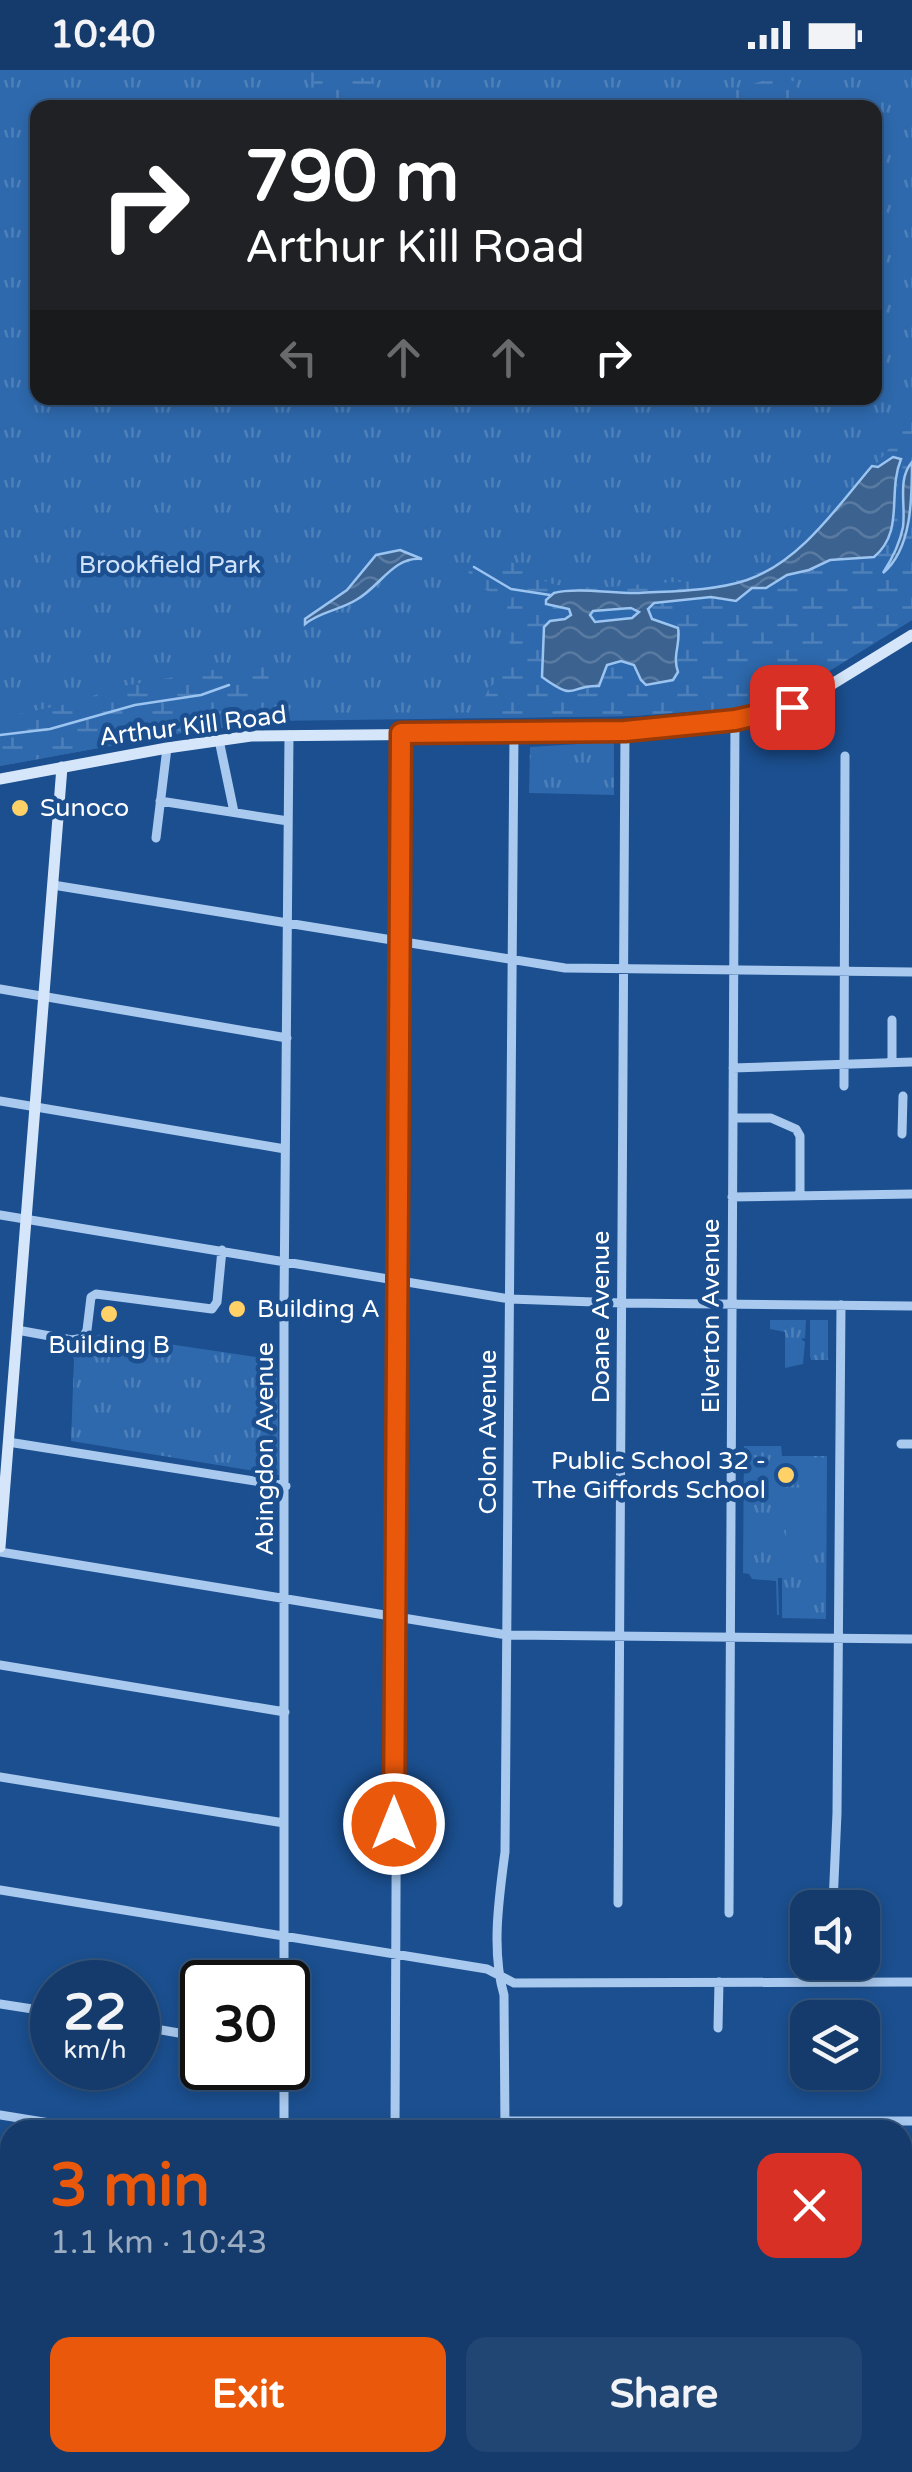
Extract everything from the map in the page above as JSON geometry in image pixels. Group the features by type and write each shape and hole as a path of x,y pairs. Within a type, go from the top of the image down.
{"street":[{"name":"Arthur Kill Road","path":"0,779 219,740 289,735 625,731 735,720 803,702 912,635"},
{"name":"Elverton Avenue","path":"729,1913 735,720"},
{"name":"Doane Avenue","path":"618,1903 625,731"},
{"path":"395,2120 401,733"},
{"name":"Colon Avenue","path":"505,2120 499,1897 505,1852 514,733"},
{"name":"Abingdon Avenue","path":"284,1960 289,735"},
{"path":"219,740 234,812"},
{"path":"156,838 167,748"},
{"path":"844,1086 845,756"},
{"path":"62,766 0,1550 507,1635 912,1639"},
{"path":"160,800 288,821"},
{"path":"53,885 565,968 912,972"},
{"path":"0,989 287,1038"},
{"path":"892,1020 892,1062"},
{"path":"733,1068 912,1062"},
{"path":"902,1134 907,1116 903,1096"},
{"path":"0,1101 285,1148"},
{"path":"732,1118 771,1118 796,1129 800,1136 800,1194"},
{"path":"732,1197 912,1194"},
{"path":"0,1215 510,1298 912,1306"},
{"path":"17,1330 72,1340 82,1338 87,1330 91,1298 96,1294 214,1308 222,1250"},
{"path":"833,1890 841,1305"},
{"path":"8,1442 286,1486"},
{"path":"0,1666 285,1712"},
{"path":"0,1777 284,1824"},
{"path":"0,1890 487,1970 514,1983 912,1982"},
{"path":"718,2028 719,1982"},
{"path":"0,2004 30,2009"},
{"path":"284,2090 284,2120"},
{"path":"0,2115 31,2120"}],"green space":[{"name":"Brookfield Park","path":"0,70 912,70 912,620 774,705 633,716 273,721 181,733 0,766"},
{"path":"306,70 325,70 330,81 335,82 350,74 375,86 370,100 304,100 315,89"},
{"path":"779,76 793,81 802,100 720,100 723,93"},
{"path":"912,417 912,620 774,705 633,716 487,718 487,692 511,665 507,604 471,580 468,570 475,562 500,559 547,582 583,588 757,573 796,550 818,529 884,456"},
{"path":"268,660 270,722 181,733 0,766 0,718 76,702 118,687"},
{"path":"612,742 614,795 529,793 530,747"},
{"path":"770,1320 806,1320 805,1338 801,1339 805,1342 803,1364 785,1368 785,1332 770,1329"},
{"path":"810,1320 828,1320 828,1360 811,1360"},
{"path":"101,1334 277,1360 279,1475 71,1441 74,1359 70,1346"},
{"path":"744,1446 781,1446 782,1456 827,1456 826,1619 782,1618 782,1578 778,1578 777,1615 776,1581 752,1579 743,1573"},
{"path":"822,1457 827,1461 824,1485 798,1485 799,1459"},
{"path":"791,1496 819,1497 824,1501 820,1546 790,1547 786,1543 786,1501"}],"water":[{"path":"893,457 901,459 889,536 874,557 830,560 787,575 766,588 752,588 736,601 711,597 654,603 648,609 652,619 678,628 678,672 673,680 646,685 634,665 621,661 607,665 599,686 567,691 542,677 544,627 550,621 571,615 569,609 546,604 554,593 679,591 747,580 766,572 801,547 872,466 878,467","holes":["631,608 639,612 632,618 595,622 590,615 593,611"]},
{"path":"912,462 905,537 893,563 883,573 902,533 903,484"},
{"path":"400,550 422,559 403,562 356,600 305,624 305,619 347,590 376,555"}],"waterway":[{"path":"474,567 511,589 550,595"},
{"path":"0,735 50,729 135,705 201,695 229,685"}],"place":[{"name":"Sunoco","path":"20,808"},
{"name":"Building A","path":"237,1309"},
{"name":"Building B","path":"109,1314"},
{"name":"Public School 32 - The Giffords School","path":"786,1475"}],"route":[{"path":"394,1824 401,733 625,731 735,720 792,707"}]}
